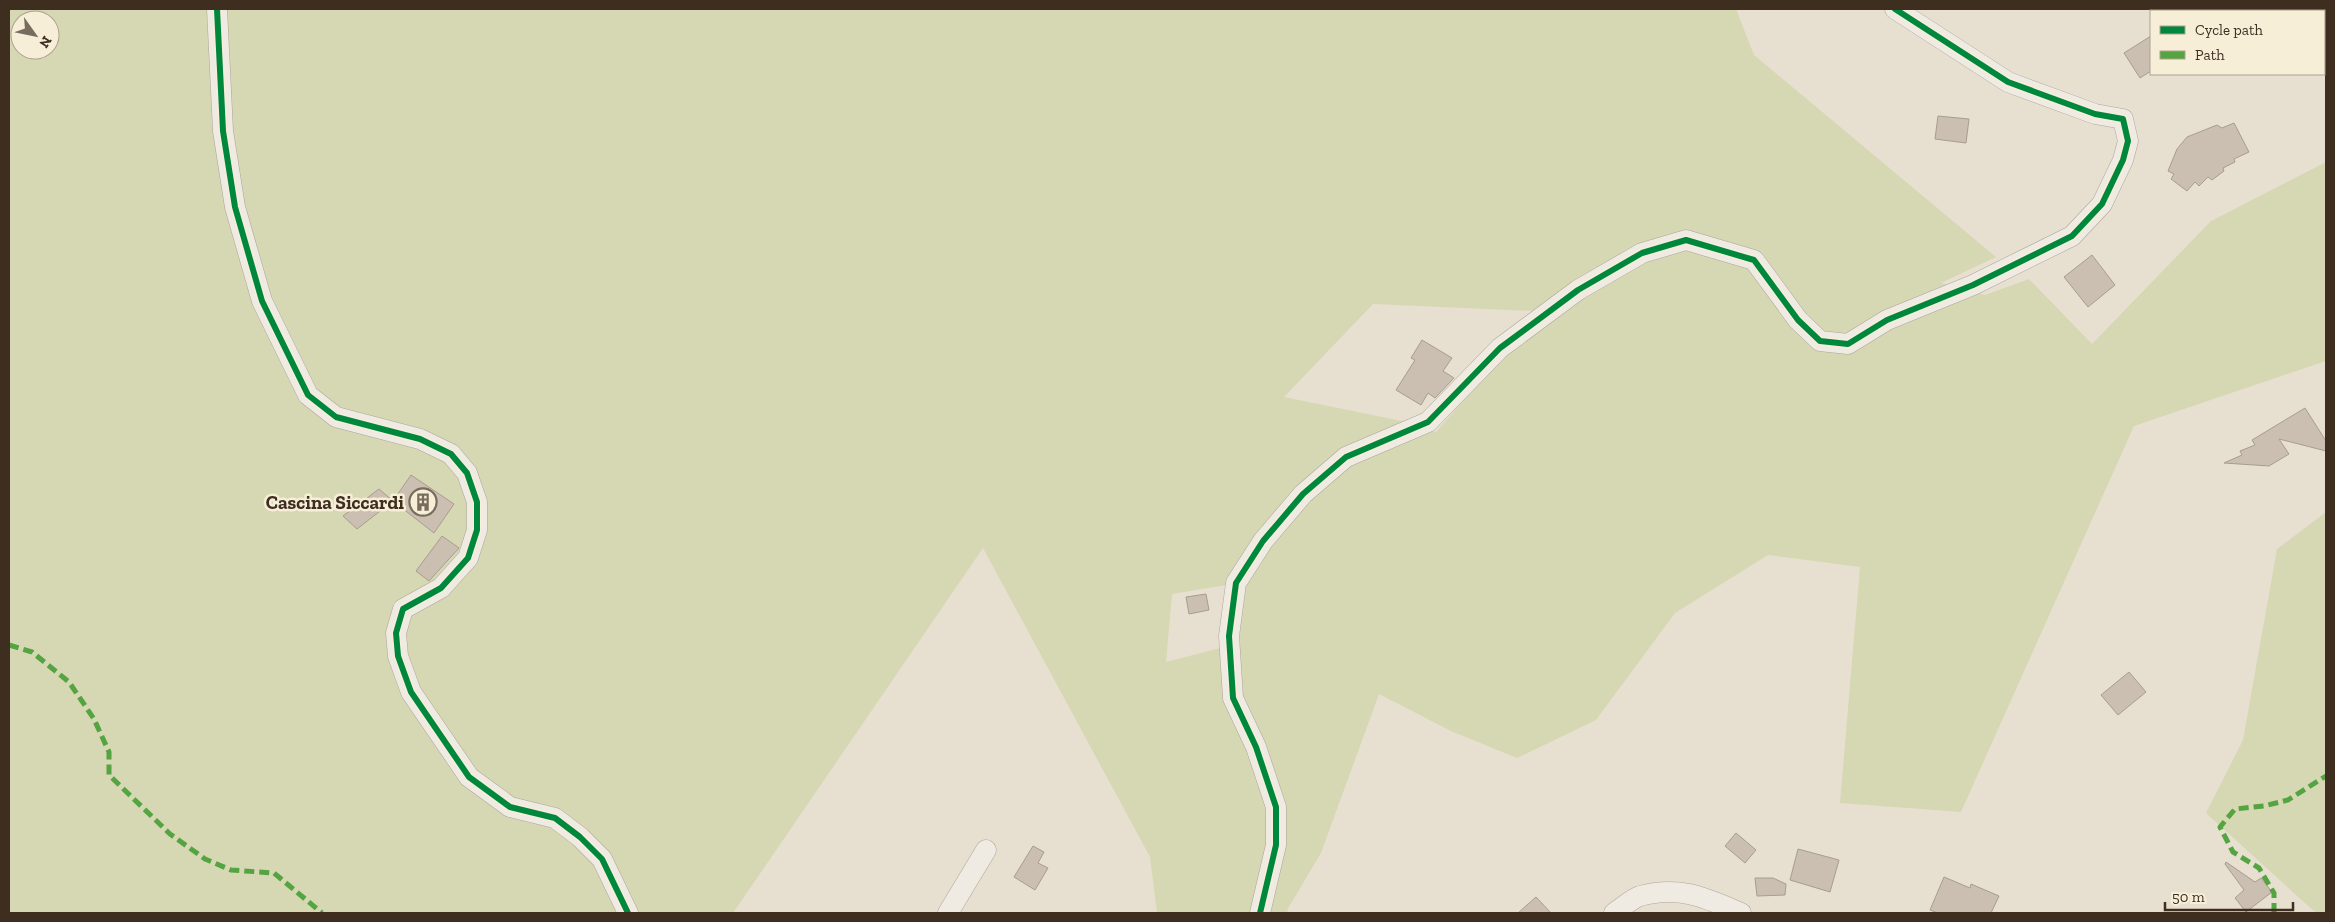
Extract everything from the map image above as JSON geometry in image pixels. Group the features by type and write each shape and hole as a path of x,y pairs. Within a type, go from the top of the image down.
{"street":[{"path":"217,9 223,131 235,207 262,301 308,395 336,417 420,439 452,454 467,473 477,502 477,530 468,558 441,588 403,608 396,632 398,656 411,692 469,777 510,807 555,818 580,837 602,859 628,913"},
{"path":"1260,913 1276,845 1276,807 1256,747 1233,698 1229,636 1236,582 1263,541 1303,494 1346,456 1428,422 1500,348 1578,290 1642,253 1686,240 1754,260 1798,320 1820,341 1848,344 1886,320 1973,285 2072,236 2102,204 2126,151 2128,142 2123,119 2096,114 2008,82 1895,9"},
{"path":"948,913 986,850"},
{"path":"1614,913 1639,896 1669,892 1696,894 1742,913"}],"green space":[{"path":"9,9 1736,9 1754,55 1996,257 1941,283 1985,295 2029,279 2092,344 2211,221 2326,162 2326,361 2134,426 1961,812 1840,803 1860,567 1768,555 1675,613 1596,720 1517,758 1451,731 1379,694 1321,853 1287,910 1289,913 1157,913 1150,857 983,548 733,913 9,913","holes":["1373,304 1534,311 1505,353 1436,432 1402,421 1284,397","1227,585 1240,643 1166,662 1172,594"]},
{"path":"2326,512 2326,913 2316,913 2206,813 2243,740 2277,549"}],"building":[{"path":"2150,37 2150,72 2140,78 2124,53"},
{"path":"1938,116 1969,119 1966,143 1935,139"},
{"path":"2234,123 2249,152 2234,159 2235,162 2223,168 2224,171 2212,180 2208,177 2199,186 2195,182 2187,191 2171,179 2174,174 2168,171 2177,149 2187,137 2217,125 2222,128"},
{"path":"2092,255 2115,285 2088,307 2064,277"},
{"path":"1422,340 1452,358 1443,371 1454,378 1435,398 1428,393 1421,405 1396,390 1415,360 1411,358"},
{"path":"2305,408 2326,441 2326,451 2279,439 2289,454 2269,466 2224,463 2242,455 2240,451 2255,445 2252,440"},
{"name":"Cascina Siccardi","path":"411,475 454,504 434,533 393,501"},
{"name":"Cascina Siccardi","path":"379,489 393,501 357,529 343,516"},
{"name":"Cascina Siccardi","path":"442,536 459,548 429,581 416,571"},
{"path":"1206,594 1209,610 1189,614 1186,597"},
{"path":"2129,672 2146,692 2118,715 2101,695"},
{"path":"1736,833 1756,850 1745,863 1725,846"},
{"path":"1033,846 1044,852 1038,863 1048,868 1035,890 1014,877"},
{"path":"1798,849 1839,860 1830,892 1790,880"},
{"path":"2226,862 2255,882 2261,878 2272,892 2246,912 2235,898 2244,890 2225,864"},
{"path":"1944,877 1970,888 1971,884 1999,896 1991,913 1938,913 1930,910"},
{"path":"1755,878 1773,878 1786,884 1785,895 1757,896"},
{"path":"1536,897 1551,913 1518,913"}],"marked path":[{"path":"9,645 32,652 69,682 94,719 109,752 109,775 170,834 205,859 231,870 274,873 322,913"},
{"path":"2274,913 2274,893 2259,868 2233,852 2220,827 2235,809 2264,806 2288,800 2326,776"}],"cycle path":[{"path":"217,9 223,131 235,207 262,301 308,395 336,417 420,439 451,454 467,473 477,502 477,530 468,558 441,588 403,609 396,633 398,656 411,692 469,777 510,807 555,818 580,837 602,859 628,913"},
{"path":"1260,913 1276,845 1276,807 1256,747 1233,698 1229,636 1236,583 1263,541 1303,494 1346,457 1428,422 1500,348 1578,290 1642,253 1686,240 1754,260 1798,320 1820,341 1848,344 1887,320 1973,285 2072,236 2102,204 2123,160 2128,141 2123,119 2095,114 2008,82 1895,9"}],"place":[{"name":"Cascina Siccardi","path":"423,502"}]}
